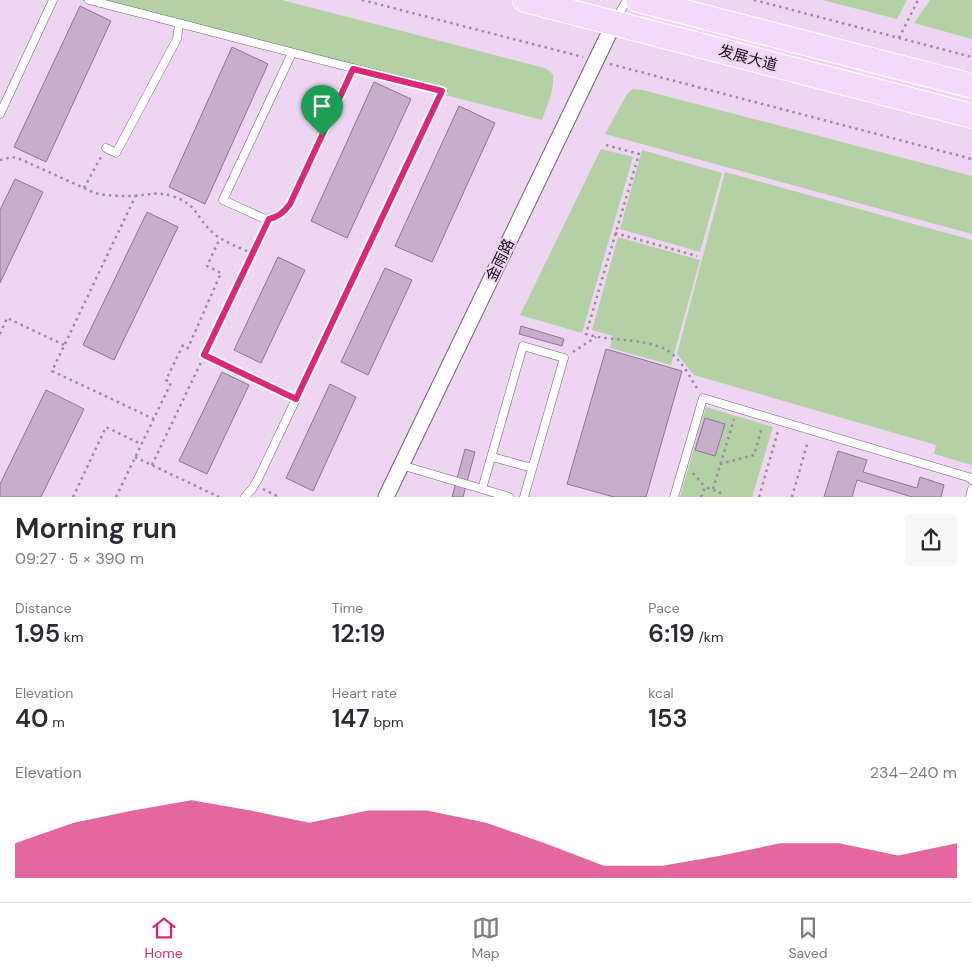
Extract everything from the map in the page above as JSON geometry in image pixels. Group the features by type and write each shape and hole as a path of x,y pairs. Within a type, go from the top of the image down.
{"main road":[{"name":"发展大道","path":"525,0 972,116"},
{"name":"发展大道","path":"638,0 972,86"}],"street":[{"name":"金雨路","path":"386,497 614,23"}],"lane":[{"path":"0,114 53,0"},
{"path":"89,0 442,91 296,399 254,485 245,497"},
{"path":"614,23 626,0"},
{"path":"106,148 116,153 177,39 180,24"},
{"path":"292,53 223,200 265,219 279,215 290,204 353,69"},
{"path":"482,489 523,346 564,358 524,497"},
{"path":"674,497 703,398 971,478 972,480"},
{"path":"492,457 532,468"},
{"path":"401,465 509,497"},
{"path":"970,497 972,489"}],"path":[{"path":"362,0 972,159"},
{"path":"754,0 972,57"},
{"path":"899,38 918,0"},
{"path":"606,145 639,154 586,334 596,337 636,341 668,351 686,371 703,398"},
{"path":"84,188 106,148"},
{"path":"0,160 12,157 20,158 95,193 104,195 136,196 150,193 182,200 189,204 211,231 220,238 252,254"},
{"path":"136,196 52,371 154,419"},
{"path":"152,465 269,219"},
{"path":"616,233 698,256"},
{"path":"116,497 171,383 166,380 183,345 188,348 221,273 207,266 220,238"},
{"path":"0,334 7,318 64,345"},
{"path":"564,358 596,337"},
{"path":"204,355 296,399"},
{"path":"713,489 737,408"},
{"path":"720,464 754,455 765,416"},
{"path":"759,497 781,421"},
{"path":"72,497 106,427 141,444"},
{"path":"792,497 811,430"},
{"path":"135,457 219,497"},
{"path":"684,463 704,487 720,492 719,497"},
{"path":"254,485 279,497"},
{"path":"702,497 704,487"}],"green space":[{"path":"81,0 282,0 545,68 553,74 553,86 542,120"},
{"path":"822,0 907,0 897,19"},
{"path":"930,0 972,0 972,39 914,23"},
{"path":"632,89 643,90 972,176 972,234 605,134 627,94"},
{"path":"601,149 633,157 582,333 520,315"},
{"path":"642,150 722,173 700,252 620,229"},
{"path":"725,172 972,240 972,465 934,454 936,445 694,375 677,354"},
{"path":"618,237 700,260 671,365 610,348 613,336 592,330"},
{"path":"706,407 773,427 752,497 680,497"}],"building":[{"path":"80,6 111,21 46,162 14,147"},
{"path":"232,47 268,64 205,204 169,187"},
{"path":"374,82 411,99 347,238 311,221"},
{"path":"459,106 495,123 432,262 395,246"},
{"path":"15,179 43,192 0,283 0,210"},
{"path":"147,212 178,227 114,360 83,345"},
{"path":"278,257 305,270 261,363 234,350"},
{"path":"385,268 412,280 368,375 341,362"},
{"path":"521,326 564,339 562,346 519,334"},
{"path":"606,349 682,371 646,497 614,497 567,484"},
{"path":"222,372 249,385 207,474 179,461"},
{"path":"330,384 356,397 313,491 286,478"},
{"path":"46,390 84,409 41,497 0,497 0,484"},
{"path":"705,418 725,424 715,456 695,450"},
{"path":"465,449 475,452 463,497 452,497"},
{"path":"838,451 867,460 863,472 917,488 920,477 944,485 941,497 912,497 857,480 852,497 824,497"}],"route":[{"path":"353,69 442,91 296,399 204,355 269,219 286,210 290,204 322,136 353,69"}]}
